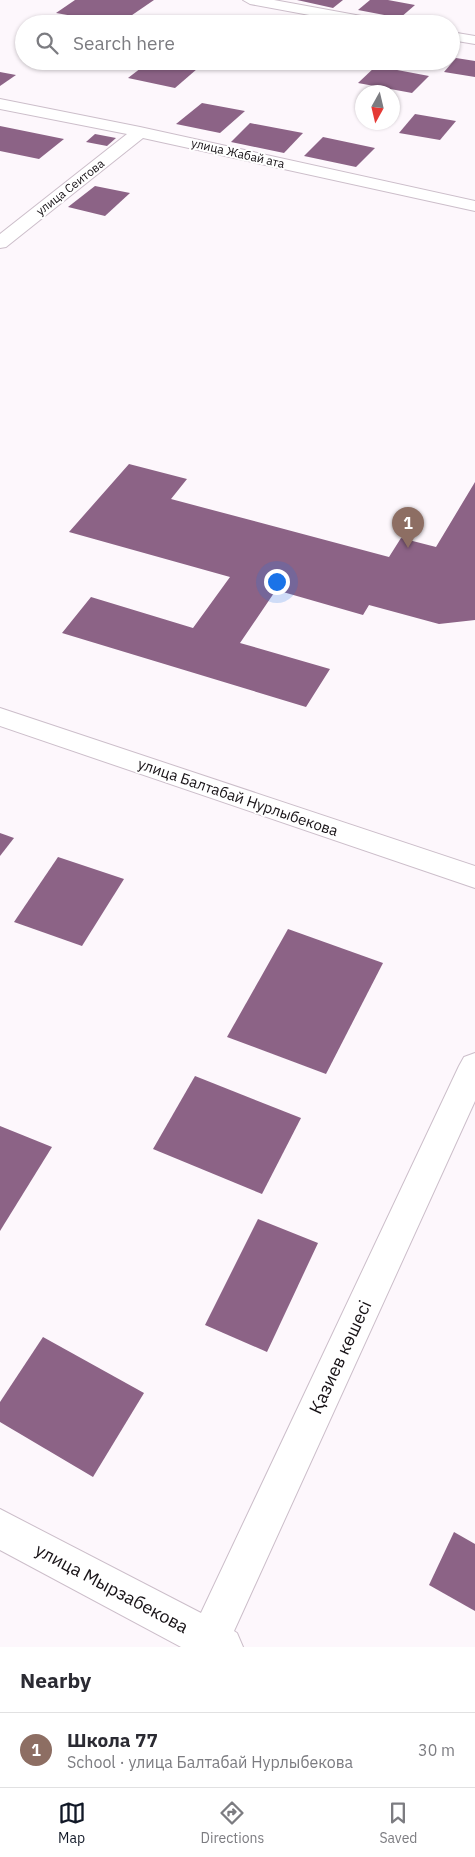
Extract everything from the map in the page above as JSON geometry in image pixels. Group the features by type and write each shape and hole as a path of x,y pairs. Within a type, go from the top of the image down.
{"street":[{"path":"250,0 333,15"},
{"path":"460,38 475,40"},
{"name":"улица Жабай ата","path":"0,104 140,132 475,206"},
{"name":"улица Сеитова","path":"0,243 140,132"},
{"name":"улица Балтабай Нурлыбекова","path":"0,717 475,877"},
{"name":"Қазиев көшесі","path":"213,1645 475,1066"},
{"name":"улица Мырзабекова","path":"0,1529 213,1645"}],"building":[{"path":"75,0 154,0 132,15 67,15 56,13"},
{"path":"297,0 343,0 333,8"},
{"path":"370,0 388,0 415,5 403,15 384,15 358,10"},
{"path":"460,59 475,61 475,77 444,72 446,70 460,70"},
{"path":"138,70 196,70 175,88 128,78"},
{"path":"372,70 397,70 429,76 412,93 400,91 400,85 358,83"},
{"path":"0,72 16,75 0,86"},
{"path":"202,103 245,111 220,133 176,124"},
{"path":"415,114 456,121 440,140 399,133"},
{"path":"250,123 303,133 284,153 231,142"},
{"path":"0,126 64,139 39,159 0,151"},
{"path":"95,134 116,138 107,146 86,142"},
{"path":"323,137 375,148 356,167 304,156"},
{"path":"95,186 130,193 105,216 68,207"},
{"path":"129,464 187,479 171,499 389,557 401,538 436,547 475,482 475,620 439,624 369,605 363,615 276,590 240,643 330,669 306,707 62,633 91,597 193,628 230,577 69,532"},
{"path":"0,833 14,838 0,856"},
{"path":"58,857 124,879 82,946 14,922"},
{"path":"288,929 383,963 326,1074 227,1037"},
{"path":"195,1076 301,1118 262,1194 153,1149"},
{"path":"0,1126 52,1147 0,1231"},
{"path":"258,1219 318,1243 267,1352 205,1325"},
{"path":"43,1337 144,1393 93,1477 0,1422 0,1402"},
{"path":"454,1532 475,1544 475,1611 429,1585"}],"place":[{"name":"Школа 77","path":"408,548"}]}
